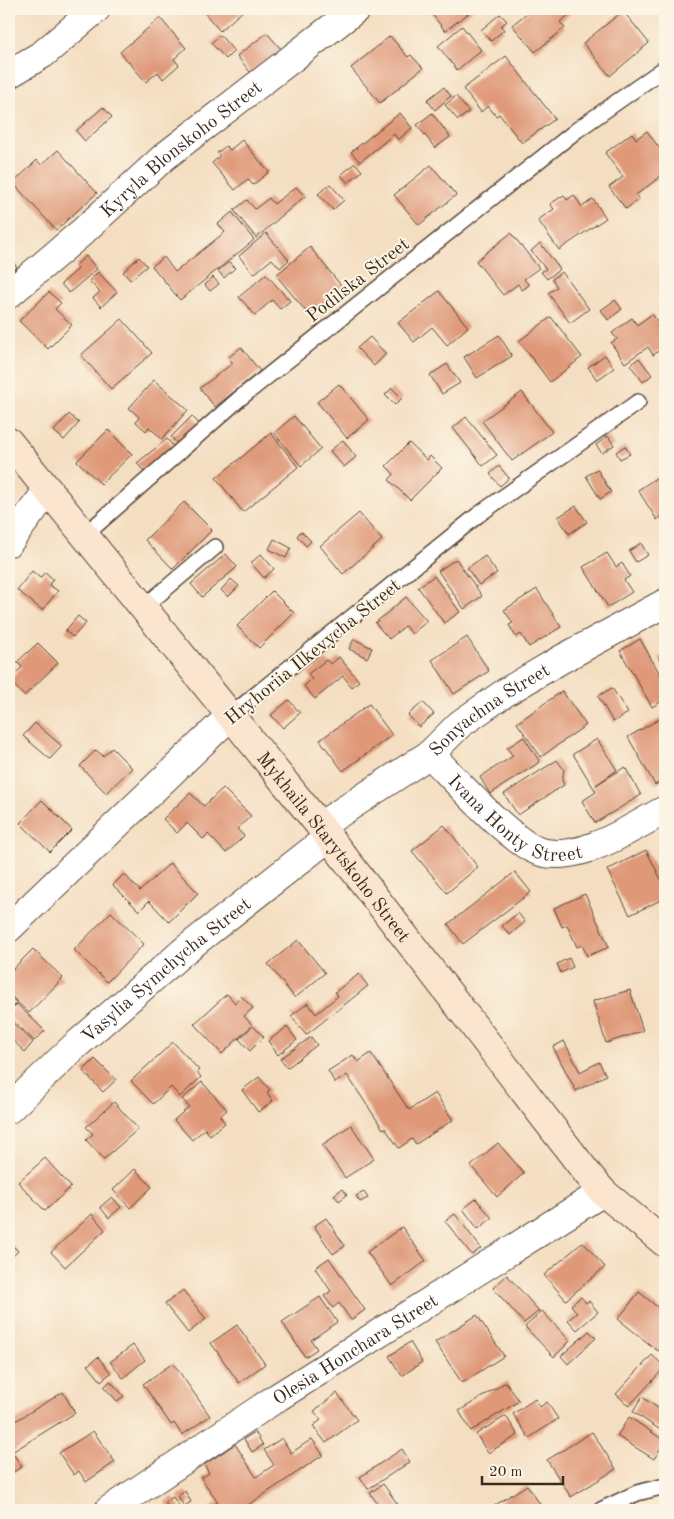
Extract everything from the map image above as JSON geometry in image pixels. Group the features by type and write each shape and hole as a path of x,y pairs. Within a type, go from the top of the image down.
{"street":[{"path":"9,74 43,54 96,9"},
{"name":"Kyryla Blonskoho Street","path":"9,294 80,234 164,158 356,9"},
{"name":"Mykhaila Starytskoho Street","path":"9,442 232,715 324,831 576,1160 603,1192 665,1243"},
{"path":"9,542 48,490"},
{"name":"Sonyachna Street","path":"324,831 430,754 460,724 506,692 560,660 665,603"},
{"name":"Hryhoriia Ilkevycha Street","path":"9,928 232,715"},
{"name":"Ivana Honty Street","path":"430,754 504,827 526,845 540,852 561,854 597,846 665,810"},
{"name":"Vasylia Symchycha Street","path":"9,1109 75,1046 324,831"},
{"name":"Olesia Honchara Street","path":"109,1510 278,1397 603,1192"}],"lane":[{"name":"Podilska Street","path":"85,535 239,398 577,130 665,68"},
{"name":"Hryhoriia Ilkevycha Street","path":"232,715 478,515 638,402"},
{"path":"144,608 215,547"},
{"path":"601,1510 637,1493 665,1486"}],"building":[{"path":"201,9 245,9 220,31"},
{"path":"428,9 474,9 445,31"},
{"path":"532,9 576,9 560,22 565,28 535,52 512,25"},
{"path":"623,11 649,43 610,76 583,43"},
{"path":"500,14 507,21 501,26 504,30 491,41 481,30"},
{"path":"160,18 186,48 174,59 179,65 163,79 158,72 146,82 120,52"},
{"path":"462,26 481,50 457,70 438,46"},
{"path":"267,33 281,49 251,73 237,56"},
{"path":"220,35 234,51 226,59 211,43"},
{"path":"390,36 408,57 411,55 423,68 380,103 351,68"},
{"path":"506,56 555,119 522,143 499,114 496,116 488,106 481,112 463,89"},
{"path":"444,87 451,96 435,110 427,100"},
{"path":"456,96 469,112 458,120 445,105"},
{"path":"103,107 112,117 85,141 76,131"},
{"path":"400,113 412,128 398,140 394,134 360,162 351,152"},
{"path":"432,113 450,137 435,148 417,125"},
{"path":"647,131 665,156 665,173 636,195 639,199 626,209 609,187 623,177 605,153 632,133 636,139"},
{"path":"242,140 269,172 253,185 248,179 235,190 212,163 220,156 217,153 226,146 230,150"},
{"path":"58,150 97,193 56,230 13,183 37,160 41,165"},
{"path":"355,163 362,171 348,183 341,175"},
{"path":"431,165 456,195 419,225 394,195"},
{"path":"330,184 344,200 333,210 318,194"},
{"path":"296,187 305,196 256,238 234,210 247,200 255,209 269,198 274,204"},
{"path":"564,195 567,200 574,195 582,207 593,199 606,218 559,250 538,220 554,209 550,204"},
{"path":"9,196 16,203 9,211"},
{"path":"232,212 254,240 180,300 152,266 164,257 175,272 225,232 218,224"},
{"path":"266,233 289,260 280,268 272,259 254,274 239,256"},
{"path":"511,233 539,268 524,279 529,285 522,290 518,284 503,295 476,261"},
{"path":"540,243 560,269 547,279 541,272 546,269 531,251"},
{"path":"310,247 343,288 309,315 276,275"},
{"path":"86,256 97,269 69,293 61,284 78,269 76,265"},
{"path":"139,257 147,266 130,280 123,272"},
{"path":"9,258 17,267 9,275"},
{"path":"229,262 235,268 224,278 218,271"},
{"path":"98,272 117,292 101,307 93,298 100,292 89,281"},
{"path":"562,272 589,309 570,323 548,293 557,287 552,279"},
{"path":"266,274 290,301 280,309 272,300 255,315 239,297"},
{"path":"213,277 219,284 210,291 205,285"},
{"path":"439,291 468,327 447,345 432,327 414,342 398,323"},
{"path":"49,292 61,303 55,309 72,325 48,349 19,321"},
{"path":"615,300 622,309 608,320 601,310"},
{"path":"652,314 665,332 665,346 653,355 648,347 625,363 611,343 617,339 612,333 632,318 637,325"},
{"path":"551,317 582,357 550,382 519,341"},
{"path":"122,319 152,353 111,389 81,355"},
{"path":"499,335 512,356 477,378 464,357"},
{"path":"370,337 386,354 374,366 357,348"},
{"path":"241,347 260,371 215,407 200,388 233,363 228,358"},
{"path":"605,355 614,368 597,380 588,367"},
{"path":"639,358 652,375 643,382 630,365"},
{"path":"447,364 460,383 442,394 430,375"},
{"path":"154,380 188,410 162,439 149,427 146,431 136,422 139,417 129,408"},
{"path":"339,384 369,420 347,438 317,402"},
{"path":"392,388 402,398 395,405 385,395"},
{"path":"522,392 552,432 512,461 482,421"},
{"path":"69,414 79,423 64,440 54,431"},
{"path":"192,416 200,425 179,445 171,437"},
{"path":"294,416 321,449 301,466 274,433"},
{"path":"466,417 497,455 483,466 453,428"},
{"path":"108,430 132,454 101,484 77,461"},
{"path":"271,433 298,467 243,512 216,478"},
{"path":"608,436 614,445 602,453 596,445"},
{"path":"167,439 176,450 146,474 137,463"},
{"path":"343,440 356,457 344,467 330,451"},
{"path":"409,443 427,460 430,456 442,468 410,500 389,480 394,474 386,466"},
{"path":"625,446 630,454 620,459 616,452"},
{"path":"499,466 509,478 500,486 490,474"},
{"path":"597,469 611,492 600,499 586,476"},
{"path":"665,472 665,514 657,520 638,490"},
{"path":"184,502 212,530 173,569 145,540"},
{"path":"576,506 587,522 569,534 558,517"},
{"path":"359,513 382,540 343,574 320,546"},
{"path":"301,531 311,541 306,546 297,536"},
{"path":"274,539 291,548 286,558 269,549"},
{"path":"641,543 648,555 636,562 629,551"},
{"path":"607,553 616,567 622,563 630,576 624,580 632,592 608,607 583,567"},
{"path":"226,554 237,567 202,597 191,584"},
{"path":"261,554 274,569 264,578 251,563"},
{"path":"485,556 497,573 479,585 467,568"},
{"path":"456,559 482,596 464,609 438,571"},
{"path":"32,571 40,578 45,572 53,579 49,585 58,591 42,610 17,590"},
{"path":"434,576 460,612 444,623 418,587"},
{"path":"231,579 239,586 228,597 221,590"},
{"path":"537,589 561,627 529,647 521,634 516,637 509,625 513,623 504,610"},
{"path":"272,591 294,613 259,648 237,626"},
{"path":"406,597 427,621 412,634 405,626 389,639 375,623"},
{"path":"78,616 86,623 73,637 65,631"},
{"path":"467,637 489,671 454,694 432,660"},
{"path":"354,639 372,648 367,658 349,649"},
{"path":"640,639 665,683 665,699 652,707 620,651"},
{"path":"38,643 58,663 24,696 9,680 22,667 17,662"},
{"path":"665,655 665,669 659,658"},
{"path":"339,657 359,681 352,687 343,676 315,699 304,686 312,679 308,674 326,660 331,664"},
{"path":"612,688 628,713 613,722 598,696"},
{"path":"562,691 586,725 541,757 517,723"},
{"path":"289,700 300,713 283,728 271,715"},
{"path":"423,702 434,714 419,727 408,715"},
{"path":"369,704 392,735 343,771 320,740"},
{"path":"665,716 665,779 655,785 628,737"},
{"path":"35,723 62,746 50,759 23,736"},
{"path":"524,737 540,762 490,794 480,777 513,756 507,748"},
{"path":"597,739 617,770 596,785 625,767 641,795 595,823 582,801 596,792 573,754"},
{"path":"112,748 132,768 106,793 80,766 96,750 103,756"},
{"path":"557,760 564,770 562,780 564,785 518,815 504,794"},
{"path":"223,788 251,816 237,829 244,836 226,853 208,834 203,839 187,823 177,833 163,819 190,793 204,806"},
{"path":"42,800 72,830 50,852 20,823"},
{"path":"444,825 478,867 447,893 412,851"},
{"path":"646,850 665,887 665,898 630,915 607,870"},
{"path":"170,863 198,893 169,922 149,901 139,911 113,885 124,874 140,891"},
{"path":"515,872 531,892 463,944 448,924"},
{"path":"585,894 609,947 587,956 582,945 577,947 567,925 562,927 554,908"},
{"path":"111,912 144,944 107,982 74,950"},
{"path":"518,913 525,922 510,935 502,926"},
{"path":"298,940 325,973 295,998 268,964"},
{"path":"33,949 63,978 29,1013 9,994 9,973"},
{"path":"569,958 573,967 561,973 557,964"},
{"path":"359,974 368,986 306,1035 291,1016 308,1003 316,1014 338,996 335,992"},
{"path":"630,990 643,1031 606,1043 593,1001"},
{"path":"227,994 235,1003 241,996 253,1008 244,1016 252,1025 222,1054 194,1024"},
{"path":"9,996 17,1003 9,1011"},
{"path":"17,1004 45,1031 34,1041 9,1016 9,1013"},
{"path":"9,1019 33,1042 25,1052 9,1037"},
{"path":"253,1026 264,1037 250,1051 239,1039"},
{"path":"287,1027 297,1040 278,1055 268,1041"},
{"path":"311,1037 317,1045 287,1068 280,1059"},
{"path":"564,1041 580,1072 599,1062 606,1075 576,1091 553,1047"},
{"path":"173,1042 199,1070 197,1072 201,1077 180,1097 171,1087 153,1104 131,1081"},
{"path":"371,1053 409,1110 435,1093 453,1120 416,1144 412,1139 399,1148 385,1128 383,1129 347,1075 335,1083 328,1071 353,1055 358,1062"},
{"path":"95,1059 116,1080 103,1092 83,1071"},
{"path":"259,1077 270,1090 267,1092 273,1101 258,1112 242,1090"},
{"path":"202,1082 227,1110 220,1116 225,1123 210,1135 205,1129 192,1140 174,1120 189,1107 182,1099"},
{"path":"114,1102 138,1129 104,1159 86,1140 93,1134 86,1127"},
{"path":"351,1125 374,1159 345,1178 322,1145"},
{"path":"498,1143 524,1173 497,1197 471,1166"},
{"path":"45,1158 71,1187 45,1211 18,1182"},
{"path":"135,1169 152,1187 130,1208 113,1190"},
{"path":"342,1189 347,1195 339,1201 334,1195"},
{"path":"364,1192 368,1198 360,1202 356,1196"},
{"path":"112,1197 121,1207 109,1218 100,1207"},
{"path":"476,1199 492,1218 478,1229 463,1209"},
{"path":"92,1214 105,1230 65,1267 51,1252"},
{"path":"455,1214 481,1248 472,1255 445,1221"},
{"path":"326,1218 345,1246 333,1254 314,1226"},
{"path":"402,1227 426,1261 392,1286 367,1252"},
{"path":"9,1242 18,1251 9,1260"},
{"path":"583,1242 605,1267 566,1300 544,1275"},
{"path":"329,1258 365,1310 351,1320 339,1303 333,1308 324,1296 331,1291 315,1268"},
{"path":"507,1275 539,1311 524,1323 493,1288"},
{"path":"183,1290 206,1319 188,1333 165,1304"},
{"path":"639,1292 665,1313 665,1343 658,1351 618,1319"},
{"path":"320,1297 337,1322 311,1340 317,1349 305,1357 282,1322"},
{"path":"581,1297 586,1303 589,1301 598,1312 577,1330 568,1320 577,1313 571,1305"},
{"path":"542,1311 570,1341 554,1357 525,1327"},
{"path":"477,1315 504,1356 462,1383 435,1342"},
{"path":"237,1325 265,1364 239,1383 211,1343"},
{"path":"589,1331 596,1338 568,1364 561,1356"},
{"path":"410,1342 422,1362 402,1376 389,1356"},
{"path":"133,1345 145,1360 123,1378 110,1362"},
{"path":"652,1355 665,1367 629,1406 616,1394"},
{"path":"98,1357 111,1373 101,1381 88,1365"},
{"path":"173,1363 210,1416 182,1435 174,1423 171,1425 143,1384"},
{"path":"110,1381 124,1396 117,1401 104,1387"},
{"path":"506,1382 519,1401 471,1431 459,1411"},
{"path":"63,1392 75,1413 12,1452 22,1467 10,1474 9,1425"},
{"path":"337,1393 357,1420 326,1443 313,1426 321,1420 314,1411"},
{"path":"642,1397 665,1413 665,1433 633,1412"},
{"path":"535,1399 540,1407 547,1402 558,1419 529,1438 513,1414"},
{"path":"506,1416 518,1435 488,1453 476,1434"},
{"path":"629,1417 665,1441 654,1459 617,1436"},
{"path":"93,1431 115,1462 86,1482 79,1471 74,1475 59,1453"},
{"path":"255,1432 263,1445 252,1452 244,1439"},
{"path":"592,1432 616,1469 571,1497 547,1460"},
{"path":"282,1438 291,1453 312,1439 323,1455 241,1510 206,1510 218,1502 201,1478 209,1473 204,1465 235,1444 256,1477 274,1465 264,1450"},
{"path":"402,1449 410,1462 368,1489 360,1477"},
{"path":"383,1484 402,1510 382,1510 370,1493"},
{"path":"527,1485 544,1510 496,1510 494,1506"},
{"path":"185,1491 191,1502 184,1506 178,1496"},
{"path":"173,1497 182,1510 171,1510 165,1502"}]}
